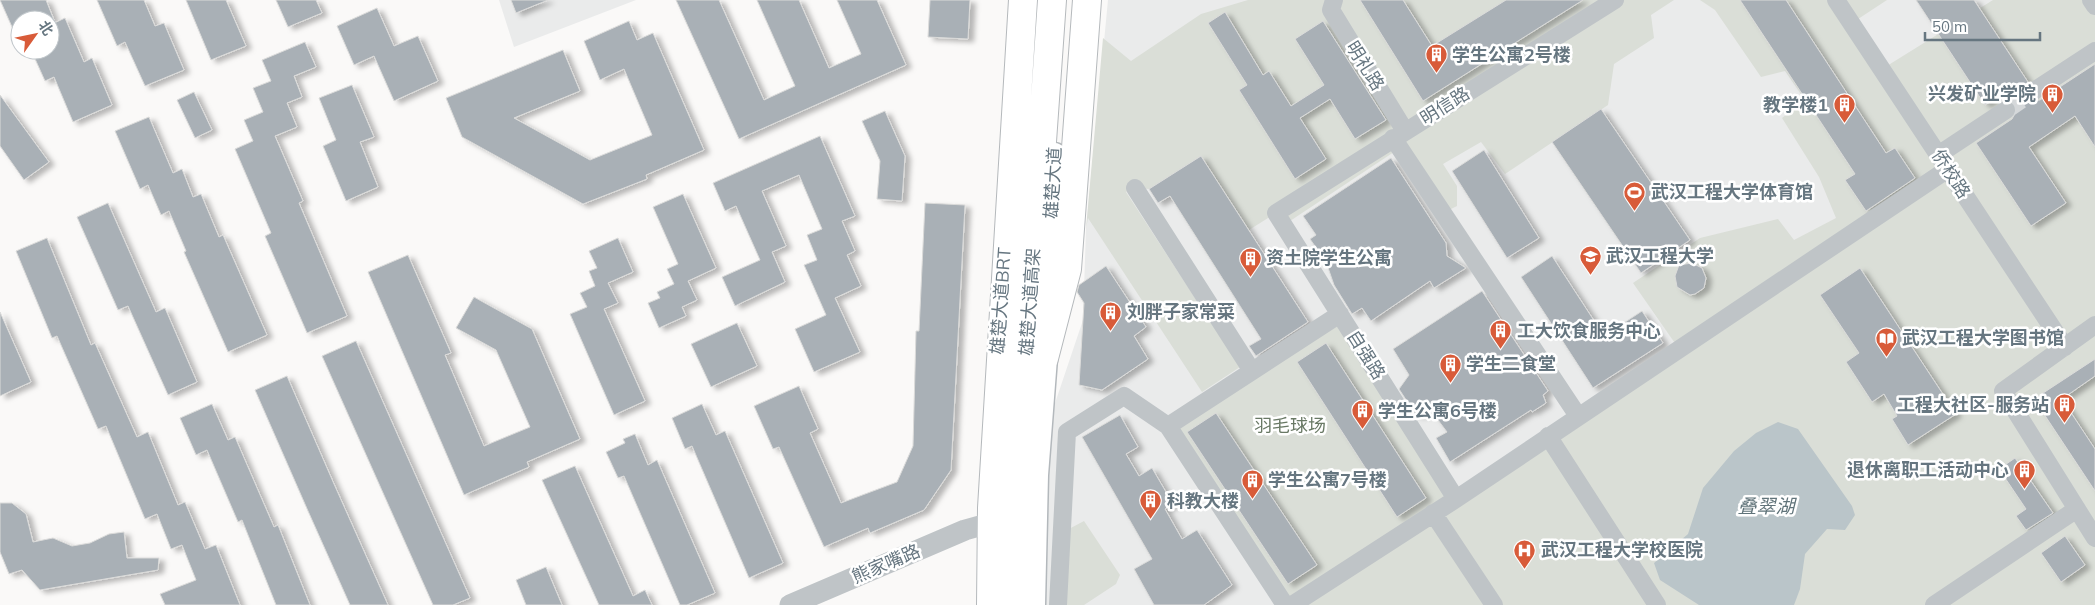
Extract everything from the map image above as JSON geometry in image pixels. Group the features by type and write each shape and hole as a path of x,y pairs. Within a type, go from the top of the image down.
{"highway":[{"name":"雄楚大道高架","path":"991,605 992,508 1023,0"},
{"name":"雄楚大道高架","path":"1017,605 1016,509 1052,0"},
{"path":"1044,358 1067,269 1087,0"}],"main road":[{"path":"982,605 983,525 1013,0"},
{"name":"雄楚大道","path":"1032,605 1035,474 1044,358 1062,0"}],"street":[{"name":"明礼路","path":"1334,0 1331,10 1399,134 1578,416"},
{"name":"明信路","path":"1276,213 1615,0"},
{"name":"侨校路","path":"1836,0 2065,347"},
{"path":"2091,0 2095,6"},
{"path":"2034,91 2095,51"},
{"path":"1292,605 1456,499 1578,416 1943,162 2006,110"},
{"path":"1135,188 1252,371"},
{"name":"自强路","path":"1276,213 1456,499"},
{"path":"1168,426 1340,314"},
{"path":"1934,605 2088,522 2003,391 2095,325"},
{"path":"1058,605 1067,432 1124,396 1168,426 1286,605"},
{"path":"1548,436 1657,605"},
{"path":"1434,513 1494,605"},
{"name":"熊家嘴路","path":"790,605 965,530 983,525"}],"lane":[{"path":"1027,163 1031,94"}],"shaded area":[{"path":"499,0 636,0 514,47"},
{"name":"武汉工程大学","path":"1108,0 2095,0 2095,605 1044,605 1047,427 1083,320 1086,229"}],"green space":[{"path":"1248,0 1674,0 1651,15 1654,38 1614,64 1608,105 1505,174 1481,142 1443,164 1457,186 1457,206 1443,213 1400,148 1284,225 1276,213 1249,230 1201,156 1149,189 1135,188 1126,192 1240,367 1202,392 1088,218 1086,229 1103,38 1131,61 1201,14"},
{"name":"羽毛球场","path":"1700,0 1887,0 1852,23 1882,69 1993,0 2095,0 2095,605 1285,605 1168,426 1340,314 1455,498 1679,349 1633,283 1700,238 1778,219 1794,240 1836,218 1819,177 1782,118 1805,100 1785,71 1761,77 1715,10"},
{"path":"1084,521 1120,575 1116,584 1084,605 1065,605 1067,530"}],"water":[{"name":"叠翠湖","path":"1778,422 1798,429 1852,506 1855,515 1845,530 1827,529 1805,554 1800,589 1794,605 1699,605 1660,580 1654,563 1688,534 1703,488 1734,451 1756,433"}],"building":[{"path":"0,0 46,0 50,10 10,10 10,22"},
{"path":"97,0 144,0 155,26 164,23 184,70 145,86 125,42 117,46"},
{"path":"186,0 226,0 246,46 211,60"},
{"path":"276,0 316,0 322,13 288,27"},
{"path":"511,0 548,0 516,13"},
{"path":"676,0 719,0 764,100 795,86 757,0 799,0 829,68 861,54 837,0 877,0 906,65 739,139"},
{"path":"930,0 970,0 968,39 928,37"},
{"name":"学生公寓2号楼","path":"1360,0 1403,0 1432,46 1506,0 1583,0 1423,101"},
{"name":"教学楼1","path":"1740,0 1786,0 1886,153 1895,148 1915,178 1866,211 1845,180 1855,174"},
{"name":"兴发矿业学院","path":"1916,0 1974,0 2028,82 2023,92 2030,101 2040,100 2095,64 2095,147 2075,116 2029,147 2066,203 2031,226 1976,143 2012,119 2017,110 2015,105 2010,100 2001,101 1998,96 1985,105"},
{"path":"377,8 394,46 418,36 438,81 394,101 374,56 354,65 337,26"},
{"path":"1225,12 1263,75 1269,71 1291,106 1324,85 1295,39 1323,21 1386,120 1355,139 1330,99 1300,118 1326,159 1295,179 1239,90 1247,85 1208,23"},
{"path":"65,18 84,62 92,58 112,105 73,122 54,77 45,81 36,60 60,60 60,20"},
{"path":"629,21 637,40 653,33 704,150 646,175 647,179 583,204 462,137 446,98 563,50 580,91 514,118 590,160 652,135 624,69 600,80 584,41"},
{"path":"305,42 316,67 294,76 302,97 287,103 297,127 275,136 303,201 299,203 347,316 307,333 265,236 271,233 235,149 253,141 244,120 263,112 253,88 271,81 262,60"},
{"path":"352,85 374,137 360,142 378,187 346,201 323,146 336,140 319,98"},
{"path":"194,92 212,130 195,138 177,100"},
{"path":"0,95 49,162 24,180 0,146"},
{"name":"武汉工程大学体育馆","path":"1601,109 1690,240 1641,273 1552,142"},
{"path":"885,111 905,156 902,201 877,199 880,161 862,121"},
{"path":"149,117 173,173 182,169 193,197 201,194 219,237 223,235 267,335 228,352 184,252 186,251 169,211 161,215 148,185 140,189 115,131"},
{"path":"820,136 855,216 842,221 855,251 847,255 861,286 835,298 860,352 814,372 795,329 826,315 804,265 817,260 807,235 822,229 799,175 762,191 786,246 772,252 785,282 735,306 722,277 760,260 736,206 725,211 713,183"},
{"path":"1484,150 1539,238 1507,258 1452,171"},
{"name":"资土院学生公寓","path":"1201,156 1308,322 1256,356 1249,346 1261,339 1170,196 1158,203 1149,189"},
{"path":"1391,158 1446,243 1447,256 1466,268 1434,288 1430,281 1371,321 1362,308 1352,314 1334,285 1326,262 1310,239 1316,235 1303,216"},
{"path":"683,194 716,268 688,281 697,300 682,307 686,316 659,328 648,303 660,298 657,292 674,284 667,269 678,264 653,207"},
{"path":"108,203 156,312 165,308 197,382 168,395 128,306 118,310 77,217"},
{"path":"925,203 965,205 951,470 924,510 870,533 868,528 824,547 779,447 773,449 754,406 799,386 818,429 810,433 841,503 897,482 913,446 916,331 919,331"},
{"path":"47,238 91,345 95,343 137,437 148,432 178,505 185,502 205,549 216,545 240,605 165,605 160,594 196,580 182,545 171,549 157,514 145,519 106,426 98,429 57,336 52,338 16,251"},
{"path":"618,238 633,272 608,283 618,303 604,309 645,401 614,415 570,314 587,307 580,293 595,286 589,271 597,268 589,251"},
{"path":"408,255 451,353 445,355 484,446 530,427 496,350 456,328 474,297 532,329 580,439 527,462 529,467 464,495 368,272"},
{"path":"1552,256 1604,336 1642,311 1663,343 1593,388 1521,277"},
{"name":"武汉工程大学","path":"1692,263 1702,268 1706,278 1704,288 1690,295 1677,287 1675,276 1679,265"},
{"name":"刘胖子家常菜","path":"1106,266 1146,327 1134,336 1148,359 1102,390 1079,385 1084,303 1077,292 1079,285"},
{"name":"武汉工程大学图书馆","path":"1860,268 1956,414 1908,445 1892,419 1897,416 1884,394 1872,402 1846,362 1859,353 1820,295"},
{"name":"学生二食堂","path":"1482,291 1548,391 1543,395 1546,403 1532,412 1531,410 1450,462 1436,438 1447,432 1432,412 1416,415 1399,389 1409,375 1393,349"},
{"path":"0,312 31,382 0,396"},
{"path":"737,323 757,366 711,387 691,344"},
{"path":"356,341 470,598 453,605 433,605 322,356"},
{"name":"学生公寓6号楼","path":"1326,343 1426,498 1397,517 1297,362"},
{"name":"工程大社区-服务站","path":"2095,359 2095,376 2062,399 2095,449 2095,491 2034,399"},
{"path":"287,376 388,605 350,605 308,511 255,390"},
{"path":"212,404 228,440 235,437 274,527 278,525 310,605 276,605 242,520 238,522 207,450 196,455 180,418"},
{"path":"702,404 716,435 725,431 783,563 749,578 692,446 685,449 672,418"},
{"name":"学生公寓7号楼","path":"1216,413 1317,565 1288,584 1187,432"},
{"name":"科教大楼","path":"1120,415 1138,447 1126,454 1139,476 1152,468 1173,504 1165,509 1182,539 1197,530 1232,585 1204,605 1154,605 1134,569 1152,559 1082,437"},
{"path":"635,434 648,465 657,460 715,593 687,605 680,605 624,476 618,478 606,452 625,443 623,439"},
{"name":"退休离职工活动中心","path":"2015,458 2053,513 2026,530 2016,516 2026,509 1999,469"},
{"path":"575,466 633,596 645,590 652,605 599,605 542,480"},
{"path":"0,503 12,503 26,514 33,542 53,538 72,546 90,543 109,534 124,532 127,558 159,558 158,570 40,590 22,570 9,574 0,552"},
{"path":"2065,536 2085,565 2061,582 2041,553"},
{"path":"546,567 562,605 526,605 516,580"}],"tunnel":[{"path":"2006,110 2034,91"}],"place":[{"name":"学生公寓2号楼","path":"1436,74"},
{"name":"兴发矿业学院","path":"2052,113"},
{"name":"教学楼1","path":"1844,124"},
{"name":"武汉工程大学体育馆","path":"1635,211"},
{"name":"武汉工程大学","path":"1590,275"},
{"name":"资土院学生公寓","path":"1250,277"},
{"name":"刘胖子家常菜","path":"1111,331"},
{"name":"工大饮食服务中心","path":"1501,350"},
{"name":"武汉工程大学图书馆","path":"1886,357"},
{"name":"学生二食堂","path":"1450,383"},
{"name":"工程大社区-服务站","path":"2065,424"},
{"name":"学生公寓6号楼","path":"1362,430"},
{"name":"退休离职工活动中心","path":"2025,489"},
{"name":"学生公寓7号楼","path":"1252,499"},
{"name":"科教大楼","path":"1151,520"},
{"name":"武汉工程大学校医院","path":"1525,569"}]}
